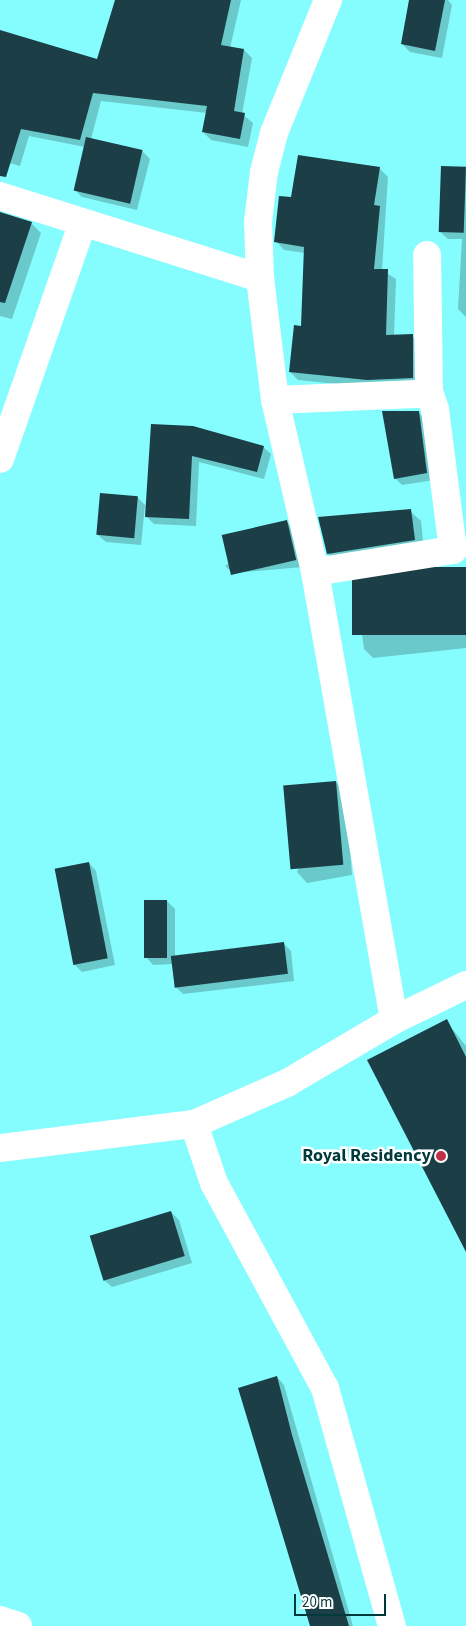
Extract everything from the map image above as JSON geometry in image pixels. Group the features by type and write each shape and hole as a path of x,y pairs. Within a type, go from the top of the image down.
{"street":[{"path":"328,0 274,133 264,172 258,222 260,278 275,400 316,572 394,1020"},
{"path":"0,196 82,225 260,278"},
{"path":"0,459 82,225"},
{"path":"316,572 453,550 436,409 429,392 427,255"},
{"path":"275,400 416,394"},
{"path":"0,1148 194,1124 287,1083 394,1020 466,986"},
{"path":"194,1124 214,1183 325,1388 392,1626"},
{"path":"0,1620 18,1626"}],"building":[{"path":"115,0 231,0 221,45 244,49 234,111 245,113 240,139 202,132 207,106 93,93 80,140 21,129 6,177 0,176 0,30 97,59"},
{"path":"409,0 445,0 435,51 401,44"},
{"path":"86,137 143,150 130,204 74,191"},
{"path":"298,155 380,167 374,205 380,206 374,269 388,269 386,335 413,334 413,378 367,380 289,372 294,325 301,326 304,247 274,242 279,196 291,197"},
{"path":"441,166 466,167 464,233 439,232"},
{"path":"0,212 32,222 5,303 0,302"},
{"path":"382,411 419,411 427,473 394,479"},
{"path":"151,424 193,426 264,446 257,472 192,456 189,519 145,517"},
{"path":"100,493 138,496 134,538 96,535"},
{"path":"411,509 415,540 327,554 318,517"},
{"path":"287,520 296,560 231,575 222,535"},
{"path":"352,567 466,567 466,635 352,635"},
{"path":"336,781 343,865 291,869 283,786"},
{"path":"89,862 108,958 73,965 55,869"},
{"path":"144,900 167,900 167,958 144,958"},
{"path":"284,942 288,974 175,988 171,956"},
{"name":"Royal Residency","path":"447,1019 466,1057 466,1252 367,1060"},
{"path":"171,1211 185,1256 103,1281 90,1236"},
{"path":"277,1376 292,1435 349,1626 310,1626 238,1388"}],"place":[{"name":"Royal Residency","path":"441,1156"}]}
